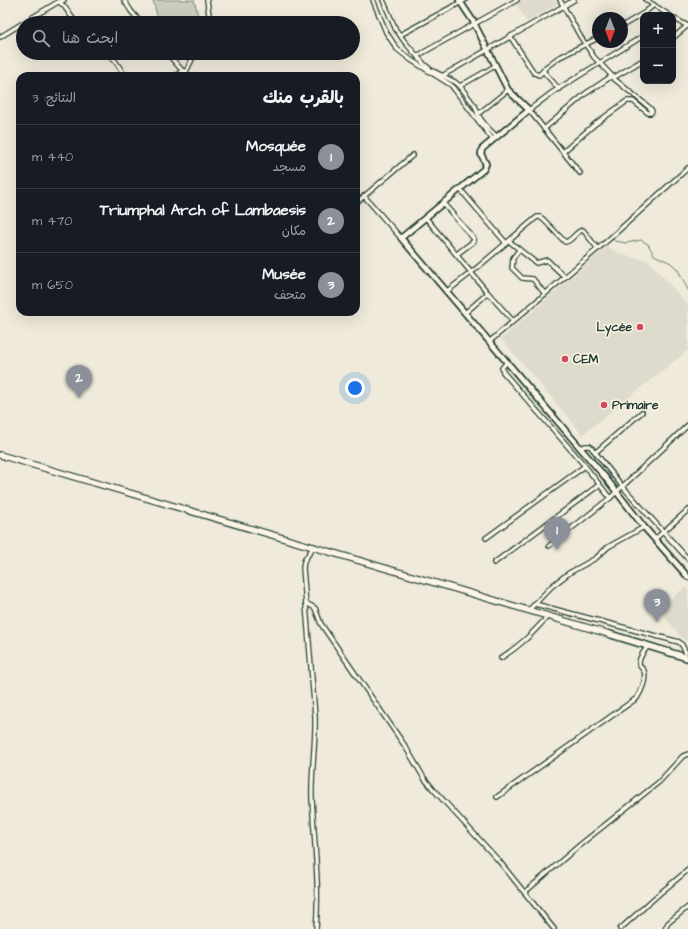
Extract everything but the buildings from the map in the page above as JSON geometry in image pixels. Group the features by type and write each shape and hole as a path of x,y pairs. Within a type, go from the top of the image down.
{"highway":[{"path":"609,634 687,655"},
{"path":"609,634 648,646 687,655"}],"main road":[{"path":"0,455 314,546 609,634"}],"street":[{"path":"34,16 58,1 64,0 64,6"},
{"path":"124,0 135,16"},
{"path":"207,0 209,16"},
{"path":"373,0 386,32 397,49 411,60 451,85 495,139"},
{"path":"383,0 396,30 404,41 431,70 460,86 478,110 478,114 495,139"},
{"path":"418,56 517,0"},
{"path":"560,0 580,36 603,68 652,111 651,113 648,113 633,101 627,101 595,124 563,152"},
{"path":"442,76 574,0"},
{"path":"646,0 653,3 665,12"},
{"path":"58,1 64,6 71,16"},
{"path":"400,35 462,1 508,90 529,110 580,173"},
{"path":"628,22 644,13 653,3"},
{"path":"676,20 688,26 676,36"},
{"path":"0,38 16,28"},
{"path":"510,36 534,73 539,75 546,67 558,58 575,51 592,40"},
{"path":"402,238 485,167 486,164 481,156 481,151 529,110 559,89 640,38"},
{"path":"114,60 122,72"},
{"path":"173,60 183,72"},
{"path":"186,72 192,60"},
{"path":"544,129 585,94 640,62"},
{"path":"460,86 495,66"},
{"path":"543,71 559,89"},
{"path":"478,114 508,90"},
{"path":"360,200 413,155"},
{"path":"489,342 688,168"},
{"path":"460,189 507,242 536,263 546,260 548,261 565,277"},
{"path":"364,196 402,238 446,292 617,492 644,527 688,577"},
{"path":"443,203 474,239 474,241 457,254"},
{"path":"446,292 539,217 544,220 565,242 579,231 583,230 598,248"},
{"path":"426,218 513,321"},
{"path":"519,250 513,258 512,268 522,278 532,279 545,294"},
{"path":"465,313 488,293"},
{"path":"506,362 502,368 503,372 585,466 610,498"},
{"path":"596,452 642,412"},
{"path":"550,546 623,487 688,425"},
{"path":"580,448 590,446 596,452 623,487 688,559"},
{"path":"486,538 585,466"},
{"path":"494,563 599,485"},
{"path":"655,539 688,510"},
{"path":"529,610 552,586 569,573 596,558 608,547 644,527"},
{"path":"314,546 303,564 315,720 312,791 317,904 316,929"},
{"path":"306,602 316,610 321,624 405,746 424,778 499,861 554,929"},
{"path":"534,604 679,642 687,655"},
{"path":"501,658 512,652 524,642 548,616"},
{"path":"498,797 636,698 642,690 644,680 644,671 639,662 648,646"},
{"path":"525,892 580,844 659,782 683,756 688,754"},
{"path":"620,929 688,870"},
{"path":"665,929 668,923 688,907"}],"shaded area":[{"path":"153,0 194,0 198,16 157,16"},
{"path":"522,0 555,0 557,4 527,22 516,4"},
{"path":"607,246 619,254 649,261 688,305 688,350 582,435 501,339"},
{"path":"685,587 688,590 688,642 684,640 658,610"}],"waterway":[{"path":"613,239 615,241 626,243 641,240 648,244 654,255 671,263 678,270 688,290"}],"place":[{"name":"Lycée","path":"640,327"},
{"name":"CEM","path":"565,359"},
{"name":"Triumphal Arch of Lambaesis","path":"79,398"},
{"name":"Primaire","path":"604,405"},
{"name":"Mosquée","path":"557,550"},
{"name":"Musée","path":"657,622"}]}
